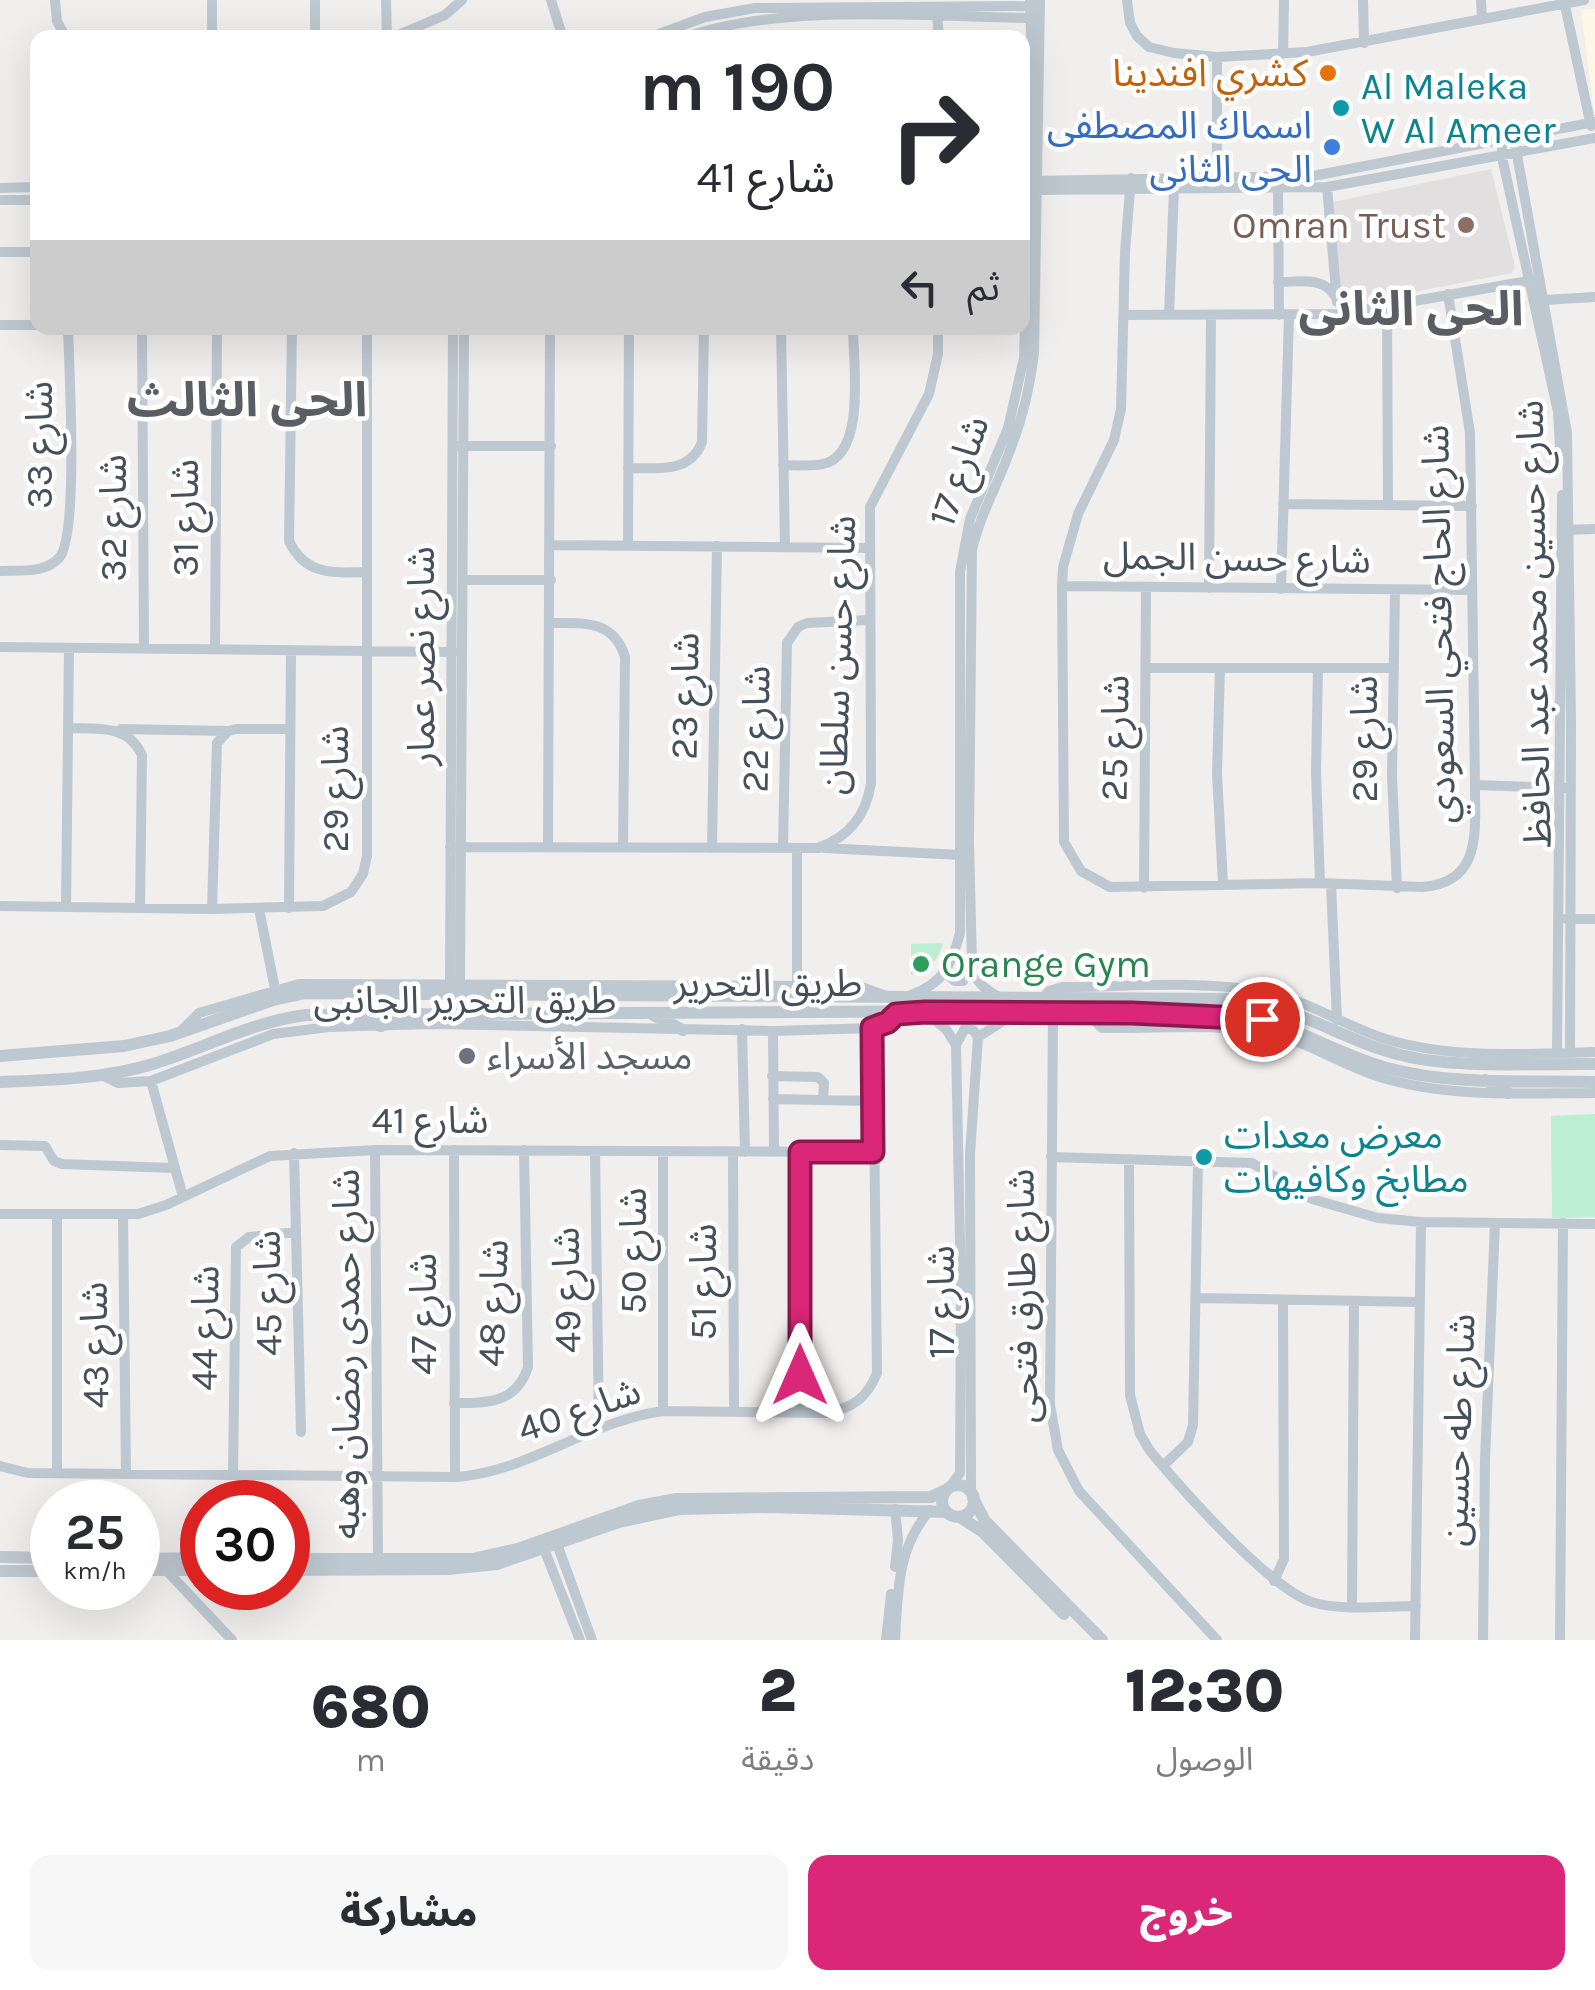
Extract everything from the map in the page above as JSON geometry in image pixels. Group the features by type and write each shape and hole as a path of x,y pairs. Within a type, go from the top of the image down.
{"street":[{"path":"54,0 62,30"},
{"path":"212,0 212,30"},
{"path":"315,0 315,30"},
{"path":"386,0 388,30"},
{"path":"408,30 445,15 462,0"},
{"path":"552,0 561,30"},
{"path":"1128,0 1127,10 1137,36 1149,46 1217,57 1283,54 1364,43 1584,0"},
{"path":"1283,54 1284,0"},
{"path":"1363,0 1364,43"},
{"path":"1481,0 1482,19"},
{"path":"1034,185 1217,183 1328,187 1595,138 1564,2"},
{"path":"670,30 705,17 754,8 852,3 937,12"},
{"path":"709,30 769,18 1035,8"},
{"name":"شارع 17","path":"972,964 972,550 984,508 1009,455 1031,378 1038,322 1035,8"},
{"path":"937,12 938,30"},
{"path":"1217,57 1217,183"},
{"path":"1131,183 1174,188 1313,176 1593,122"},
{"name":"شارع حسين محمد عبد الحافظ","path":"1508,140 1518,153 1534,280 1558,412 1566,530"},
{"name":"شارع حسين محمد عبد الحافظ","path":"1508,140 1502,158 1534,280 1544,300 1567,433 1564,1053"},
{"name":"شارع الحاج فتحي السعودي","path":"1131,183 1118,425 1078,514 1063,567 1062,586 1064,842 1081,871 1110,887 1223,883 1439,886 1456,878 1467,864 1472,847 1475,785 1470,433 1448,294"},
{"name":"شارع 17","path":"1030,254 1034,185"},
{"path":"1328,187 1338,308"},
{"path":"0,188 30,188"},
{"path":"1169,315 1174,188"},
{"path":"1278,188 1278,282 1284,315 1281,589"},
{"path":"0,200 30,200"},
{"path":"0,252 30,252"},
{"path":"1126,315 1284,315 1387,306 1534,280"},
{"path":"1278,282 1322,283 1335,294 1338,308"},
{"path":"1544,300 1595,296"},
{"path":"1387,306 1388,506"},
{"path":"1209,588 1211,315"},
{"path":"0,325 30,325"},
{"name":"شارع 33","path":"0,571 40,570 56,561 66,546 70,512 68,335"},
{"name":"شارع 32","path":"142,335 144,649"},
{"name":"شارع 31","path":"214,650 217,335"},
{"path":"292,335 289,541 294,552 314,569 366,572"},
{"name":"شارع 29","path":"0,906 322,906 343,899 358,884 366,865 367,335"},
{"name":"شارع نصر عمار","path":"453,335 464,580 456,847"},
{"name":"شارع نصر عمار","path":"455,985 451,652 464,335"},
{"path":"548,848 550,335"},
{"path":"628,546 630,335"},
{"path":"628,468 678,467 693,459 698,451 702,442 704,335"},
{"path":"781,335 785,547"},
{"path":"783,464 824,464 845,450 852,438 853,335"},
{"name":"شارع حسن سلطان","path":"456,847 818,848 844,835 863,812 868,798 869,516 873,498 929,394 938,335"},
{"name":"شارع 17","path":"946,974 960,934 960,572 970,518 1008,428 1018,393 1025,335"},
{"path":"458,446 551,446"},
{"path":"1283,504 1472,506"},
{"path":"1566,530 1595,530"},
{"path":"550,545 869,548"},
{"name":"شارع 23","path":"712,848 718,546"},
{"path":"464,580 551,580"},
{"name":"شارع حسن الجمل","path":"1062,586 1472,590"},
{"name":"شارع 25","path":"1144,888 1146,588"},
{"name":"شارع 29","path":"1395,590 1392,775 1398,888"},
{"name":"شارع 22","path":"784,848 787,643 806,623 869,620"},
{"path":"551,623 604,627 621,645 625,657 623,848"},
{"path":"0,648 464,652"},
{"path":"66,907 69,648"},
{"path":"289,908 291,650"},
{"path":"1146,668 1394,668"},
{"path":"1220,668 1217,774 1223,883"},
{"path":"1318,668 1316,772 1337,1020"},
{"path":"68,728 289,730"},
{"path":"110,729 130,737 142,755 140,908"},
{"path":"212,909 216,751 228,731"},
{"path":"1475,785 1566,788"},
{"path":"797,848 796,1006 802,1012"},
{"path":"818,848 961,855"},
{"path":"259,908 275,989"},
{"path":"1565,918 1595,918"},
{"path":"905,997 922,991 946,974 955,981 963,981 972,964"},
{"path":"972,964 979,983 1000,998"},
{"name":"طريق التحرير الجانبى","path":"180,1033 199,1013 275,989 324,982 399,989 506,984 798,991"},
{"path":"506,984 524,994"},
{"path":"670,995 687,987"},
{"path":"1043,998 1049,991 1062,987 1240,988 1292,998 1382,1038 1451,1051 1595,1052"},
{"name":"طريق التحرير","path":"0,1056 124,1046 180,1033 272,1000 306,994 399,989 767,996 798,991 886,997 1043,998 1132,1006 1158,1014 1262,1019 1391,1069 1429,1076 1595,1082"},
{"path":"341,993 334,1004 381,1026"},
{"path":"306,994 312,1002 306,1015"},
{"path":"767,996 772,1012"},
{"path":"1158,1014 1155,1004 1160,998"},
{"name":"طريق التحرير","path":"0,1082 100,1075 153,1064 246,1027 346,1012 1086,1012 1160,998 1269,1003 1399,1055 1443,1062 1595,1064"},
{"path":"502,1025 520,1012"},
{"path":"646,1012 683,1030"},
{"path":"925,1012 956,1045 965,1028 978,1037 1016,1013"},
{"name":"شارع طارق فتحى","path":"1053,1012 1050,1405 1058,1450 1079,1491 1217,1640"},
{"path":"1086,1012 1102,1028 1230,1028 1287,1037 1379,1077 1410,1085 1442,1090 1595,1093"},
{"name":"طريق التحرير الجانبى","path":"100,1075 118,1083 151,1082 273,1034 329,1027 502,1025 773,1031 872,1028 896,1014"},
{"path":"234,1048 246,1027"},
{"name":"شارع 40","path":"0,1466 16,1472 56,1473 455,1477 506,1468 619,1419 663,1411 844,1410 859,1402 877,1372 872,1028"},
{"name":"شارع 51","path":"734,1412 742,1029"},
{"path":"773,1031 774,1152"},
{"name":"شارع 17","path":"972,1495 970,1154 978,1037"},
{"path":"1382,1038 1399,1055"},
{"name":"شارع 17","path":"948,1488 960,1473 956,1045"},
{"path":"89,1050 87,1064 100,1075"},
{"path":"1506,1062 1518,1052"},
{"path":"47,1080 54,1067 48,1054"},
{"path":"772,1076 818,1076 824,1084 823,1100"},
{"path":"1483,1078 1508,1092"},
{"path":"151,1082 183,1197"},
{"path":"773,1099 872,1101"},
{"path":"0,1146 45,1146 54,1161 62,1164 172,1168"},
{"name":"شارع حمدى رمضان وهبه","path":"375,1150 378,1559"},
{"name":"شارع 47","path":"454,1150 455,1477"},
{"name":"شارع 48","path":"454,1403 501,1400 519,1387 528,1367 524,1150"},
{"name":"شارع 49","path":"595,1151 599,1428"},
{"name":"شارع 50","path":"662,1151 663,1411"},
{"name":"شارع 41","path":"0,1214 124,1216 153,1211 258,1160 294,1152 873,1152"},
{"name":"شارع 45","path":"294,1152 300,1432"},
{"path":"800,1152 800,1412"},
{"path":"1051,1157 1252,1163 1312,1199 1378,1218 1595,1224"},
{"path":"1129,1160 1130,1396 1140,1434 1163,1466 1274,1581 1310,1602 1416,1606"},
{"path":"1163,1466 1188,1442 1193,1425 1198,1161"},
{"path":"56,1473 57,1215"},
{"name":"شارع 43","path":"124,1216 126,1474"},
{"path":"1416,1640 1421,1222"},
{"name":"شارع طه حسين","path":"1483,1640 1495,1223"},
{"path":"1560,1640 1563,1224"},
{"name":"شارع 44","path":"233,1475 236,1247 248,1237 296,1232"},
{"path":"1196,1298 1420,1302"},
{"path":"1274,1581 1284,1559 1283,1300"},
{"path":"1352,1606 1354,1301"},
{"path":"310,1559 448,1560 495,1555 658,1502 931,1497 948,1488 964,1486 985,1521 1086,1632"},
{"path":"948,1488 942,1504 982,1532 1086,1632 1102,1640"},
{"path":"769,1502 954,1514 972,1508 972,1495"},
{"path":"310,1570 473,1568 509,1561 660,1512 748,1502"},
{"path":"895,1509 895,1640"},
{"path":"886,1640 896,1576 912,1534 930,1510"},
{"path":"551,1546 580,1640"},
{"path":"551,1546 592,1640"},
{"path":"0,1557 30,1558"},
{"path":"160,1570 180,1570"},
{"path":"166,1570 232,1640"},
{"path":"0,1571 30,1571"}],"shaded area":[{"path":"1595,9 1595,120 1581,10"},
{"path":"1491,169 1515,266 1512,273 1342,306 1333,202"}],"green space":[{"name":"Orange Gym","path":"943,943 932,964 911,975 911,944"},
{"path":"1595,1114 1595,1217 1552,1218 1551,1116"}],"place":[{"name":"كشري افندينا","path":"1328,73"},
{"name":"Al Maleka W Al Ameer","path":"1341,108"},
{"name":"اسماك المصطفى الحى الثانى","path":"1332,147"},
{"name":"Omran Trust","path":"1466,225"},
{"name":"Orange Gym","path":"921,964"},
{"name":"مسجد الأسراء","path":"467,1056"},
{"name":"معرض معدات مطابخ وكافيهات","path":"1204,1157"}],"district":[{"name":"الحى الثانى","path":"1411,309"},
{"name":"الحى الثالث","path":"247,400"}],"route":[{"path":"800,1375 800,1152 873,1152 872,1028 896,1014 925,1012 1132,1013 1262,1019"}]}
